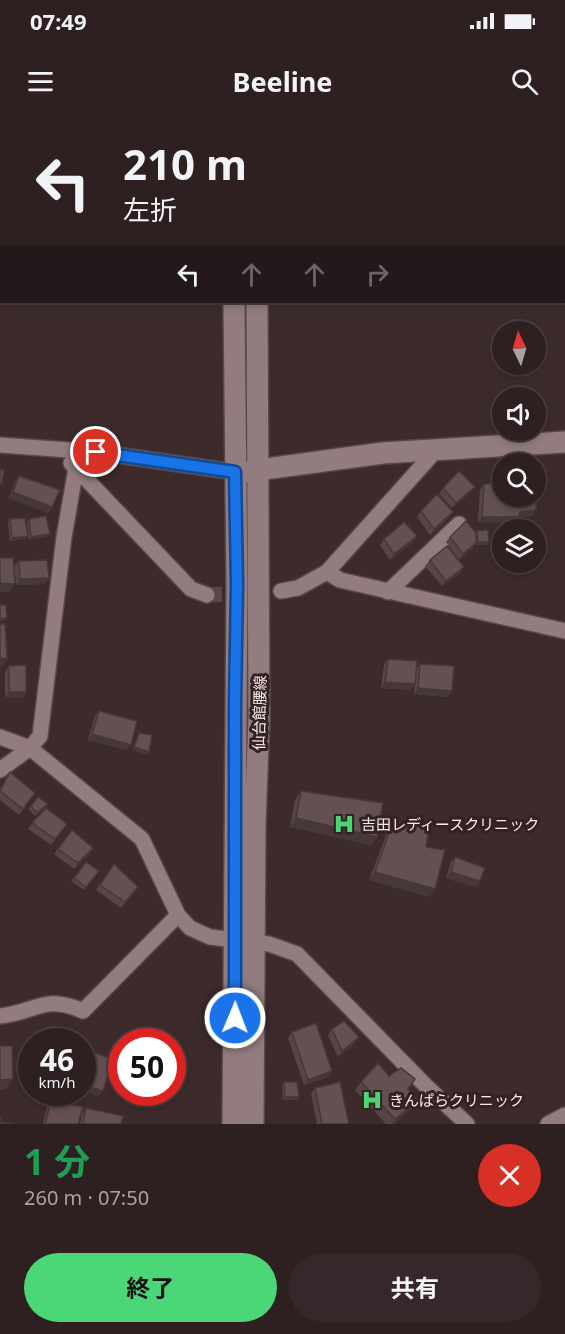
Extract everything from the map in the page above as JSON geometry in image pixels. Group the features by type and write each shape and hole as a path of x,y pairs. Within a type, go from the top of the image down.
{"main road":[{"name":"仙台館腰線","path":"234,303 237,584 235,704 253,1124"},
{"name":"仙台館腰線","path":"233,1124 259,718 257,303"},
{"path":"235,472 257,471 383,453 565,442"}],"street":[{"path":"0,445 96,452 235,472"},
{"path":"281,591 298,588 327,572 438,448"},
{"path":"56,449 191,590 207,595"},
{"path":"0,770 30,748 40,736 64,537 76,468"},
{"path":"388,592 459,524"},
{"path":"327,572 340,580 388,592 565,631"},
{"path":"0,738 30,748 142,839 178,915 190,928 210,937 282,946 297,954 393,1053 467,1124"},
{"path":"0,1016 51,1002 83,1011 178,915"},
{"path":"548,1124 565,1115"}],"building":[{"path":"0,470 4,470 2,484 0,484"},
{"path":"459,471 475,487 456,503 443,488"},
{"path":"19,476 60,490 52,507 13,492"},
{"path":"484,484 492,484 492,507 536,507 536,510 520,512 519,517 482,517"},
{"path":"437,494 453,512 434,529 421,511"},
{"path":"46,516 50,534 31,537 29,519"},
{"path":"25,518 28,536 12,538 10,519"},
{"path":"466,521 476,533 476,543 463,554 450,537"},
{"path":"404,522 417,536 394,554 384,539"},
{"path":"488,530 489,542 478,542 477,531"},
{"path":"447,546 464,567 446,581 430,560"},
{"path":"0,558 13,558 15,584 0,583"},
{"path":"47,560 49,578 20,579 19,561"},
{"path":"0,605 6,605 7,618 0,619"},
{"path":"0,624 5,624 7,659 0,658"},
{"path":"388,659 417,661 415,684 385,682"},
{"path":"420,664 454,666 452,691 418,688"},
{"path":"26,665 26,692 9,692 9,666"},
{"path":"99,711 137,721 131,745 92,734"},
{"path":"139,733 152,735 149,752 134,747"},
{"path":"10,772 35,793 23,809 0,791"},
{"path":"301,791 383,803 377,837 296,818"},
{"path":"38,797 48,804 37,813 31,806"},
{"path":"46,808 67,824 55,839 32,823"},
{"path":"393,822 429,828 426,847 445,850 435,889 375,872"},
{"path":"72,830 93,848 78,863 58,849"},
{"path":"455,857 485,868 480,881 451,872"},
{"path":"86,862 99,871 86,887 74,878"},
{"path":"114,864 138,887 125,902 100,885"},
{"path":"344,1021 359,1037 342,1051 332,1029"},
{"path":"316,1023 332,1071 308,1080 292,1032"},
{"path":"0,1046 12,1046 13,1079 0,1080"},
{"path":"96,1053 108,1057 108,1075 103,1091 96,1089"},
{"path":"378,1063 389,1076 401,1068 415,1079 408,1089 417,1100 395,1119 361,1082"},
{"path":"284,1082 297,1082 299,1097 285,1097"},
{"path":"340,1082 349,1124 322,1124 315,1088"},
{"path":"50,1106 83,1107 78,1124 45,1124"},
{"path":"86,1108 123,1116 121,1124 83,1124"}],"tunnel":[{"path":"207,595 281,591"}],"place":[{"name":"吉田レディースクリニック","path":"344,824"},
{"name":"きんぱらクリニック","path":"372,1100"}],"route":[{"path":"96,452 235,472 237,584 235,1018"}]}
